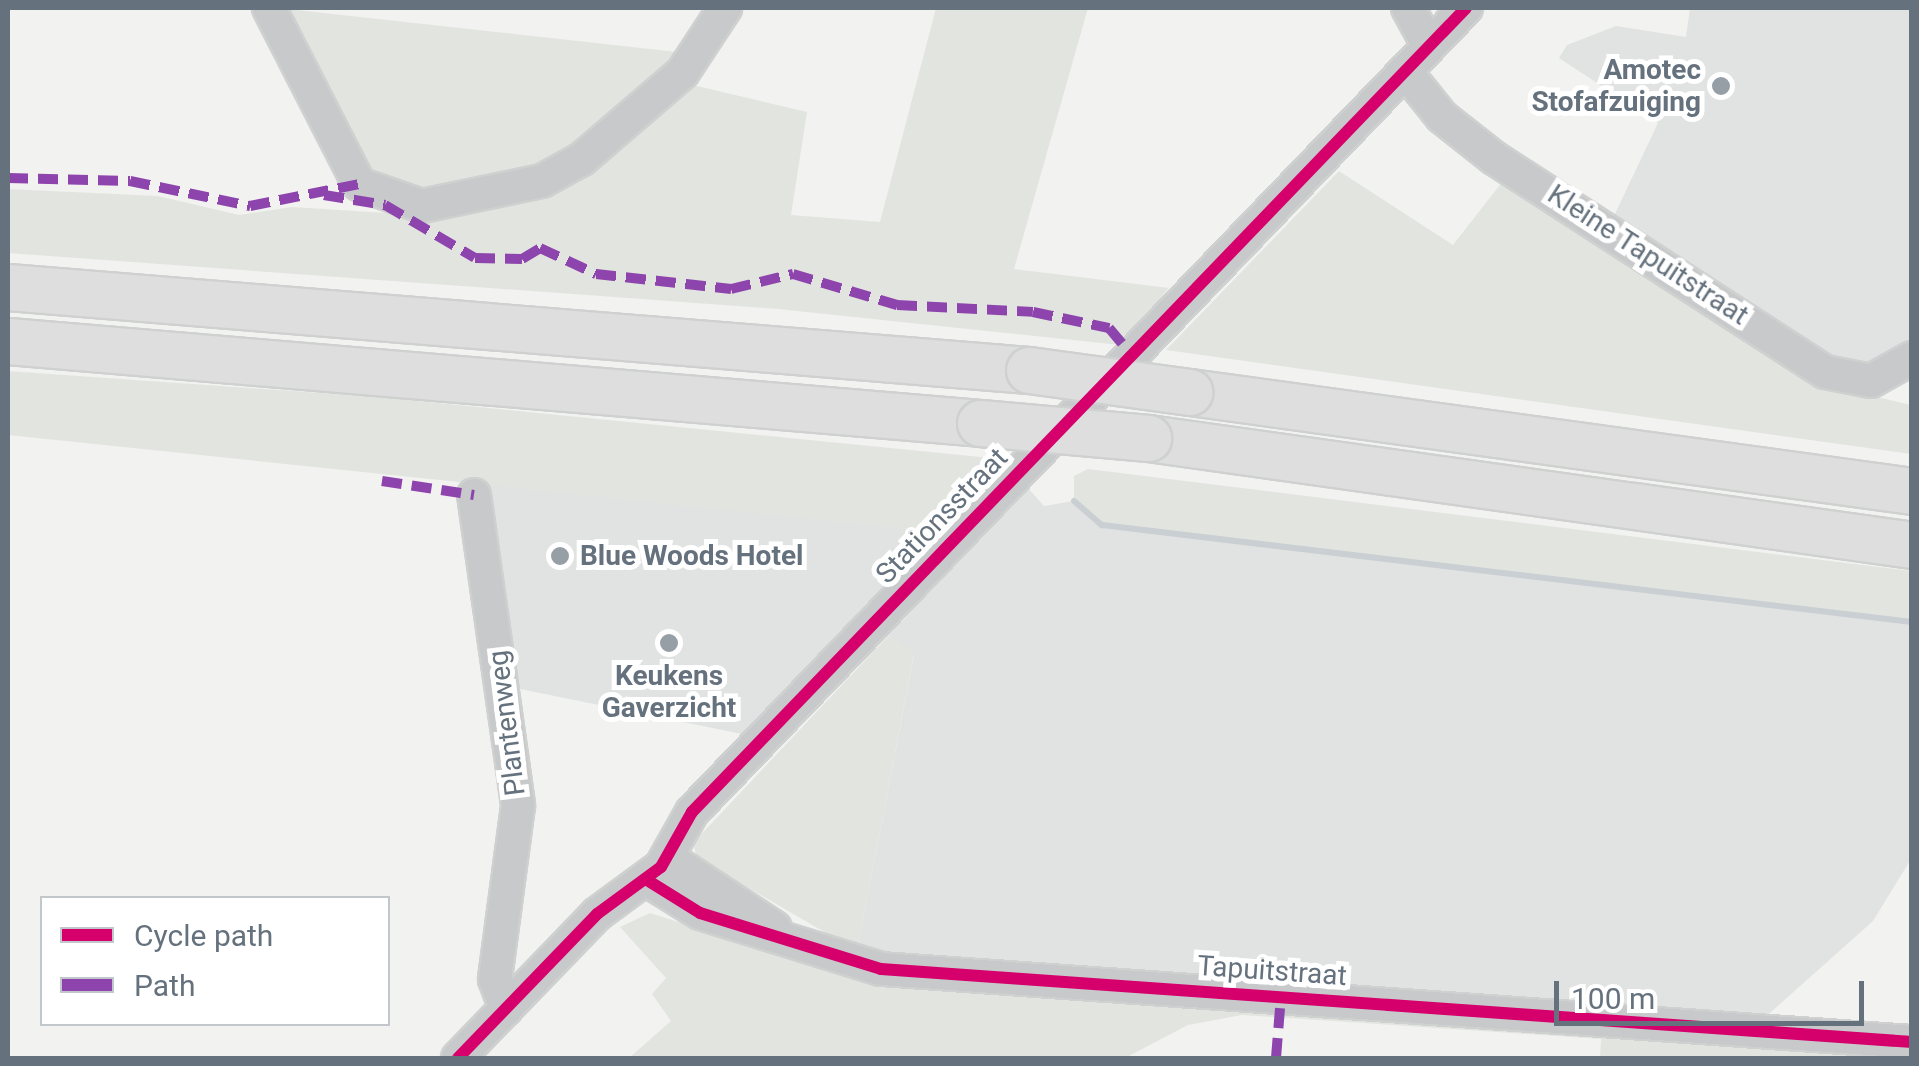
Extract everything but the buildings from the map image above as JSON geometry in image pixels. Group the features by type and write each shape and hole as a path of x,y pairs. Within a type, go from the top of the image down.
{"highway":[{"path":"8,287 1029,370 1912,491"},
{"path":"8,341 1148,438 1912,546"}],"street":[{"path":"270,8 360,184 422,206 542,181 582,159 683,72 725,8"},
{"path":"1408,8 1429,46"},
{"name":"Stationsstraat","path":"458,1058 597,914 657,868 710,794 1466,8"},
{"name":"Kleine Tapuitstraat","path":"1405,71 1442,118 1494,158 1813,366 1871,380 1912,358"},
{"name":"Plantenweg","path":"474,495 518,806 496,979 506,1009"},
{"name":"Tapuitstraat","path":"657,868 700,913 881,970 1807,1047 1912,1042"}],"shaded area":[{"path":"278,8 686,53 555,168 421,194 377,187"},
{"path":"936,8 1088,8 1014,269 1169,288 1120,345 778,309 8,253 8,189 158,196 239,215 292,207 434,216 684,83 807,112 791,215 880,222"},
{"path":"1690,8 1911,8 1912,337 1900,352 1866,369 1819,354 1613,218 1658,123 1559,58 1567,45 1616,26 1686,37"},
{"path":"1339,171 1453,245 1506,177 1809,381 1911,405 1911,454 1166,350"},
{"path":"8,371 378,397 1011,460 938,532 8,435"},
{"path":"1088,469 1911,571 1911,622 1102,525 1074,501 1074,476"},
{"path":"489,482 938,532 747,735 515,688"},
{"path":"1028,488 1044,506 1074,501 1102,525 1911,622 1911,859 1873,921 1762,1020 857,951 914,655 888,636"},
{"path":"888,636 914,654 857,951 697,858 693,843"},
{"path":"650,913 856,978 1911,1058 1600,1058 1601,1039 1242,1015 1188,1025 1125,1058 629,1058 671,1021 652,994 666,978 620,927"}],"waterway":[{"path":"1074,501 1102,525 1912,622"}],"marked path":[{"path":"8,178 130,181 250,206 359,184"},
{"path":"324,195 385,205 475,258 522,259 540,248 596,274 731,289 793,274 897,305 1033,312 1109,328 1132,355"},
{"path":"382,481 474,495"},
{"path":"1276,1058 1281,996"}],"cycle path":[{"path":"458,1058 597,914 661,867 692,812 1466,8"},
{"path":"647,880 700,913 881,969 1912,1042"}],"place":[{"name":"Amotec Stofafzuiging","path":"1721,86"},
{"name":"Blue Woods Hotel","path":"560,556"},
{"name":"Keukens Gaverzicht","path":"669,643"}]}
